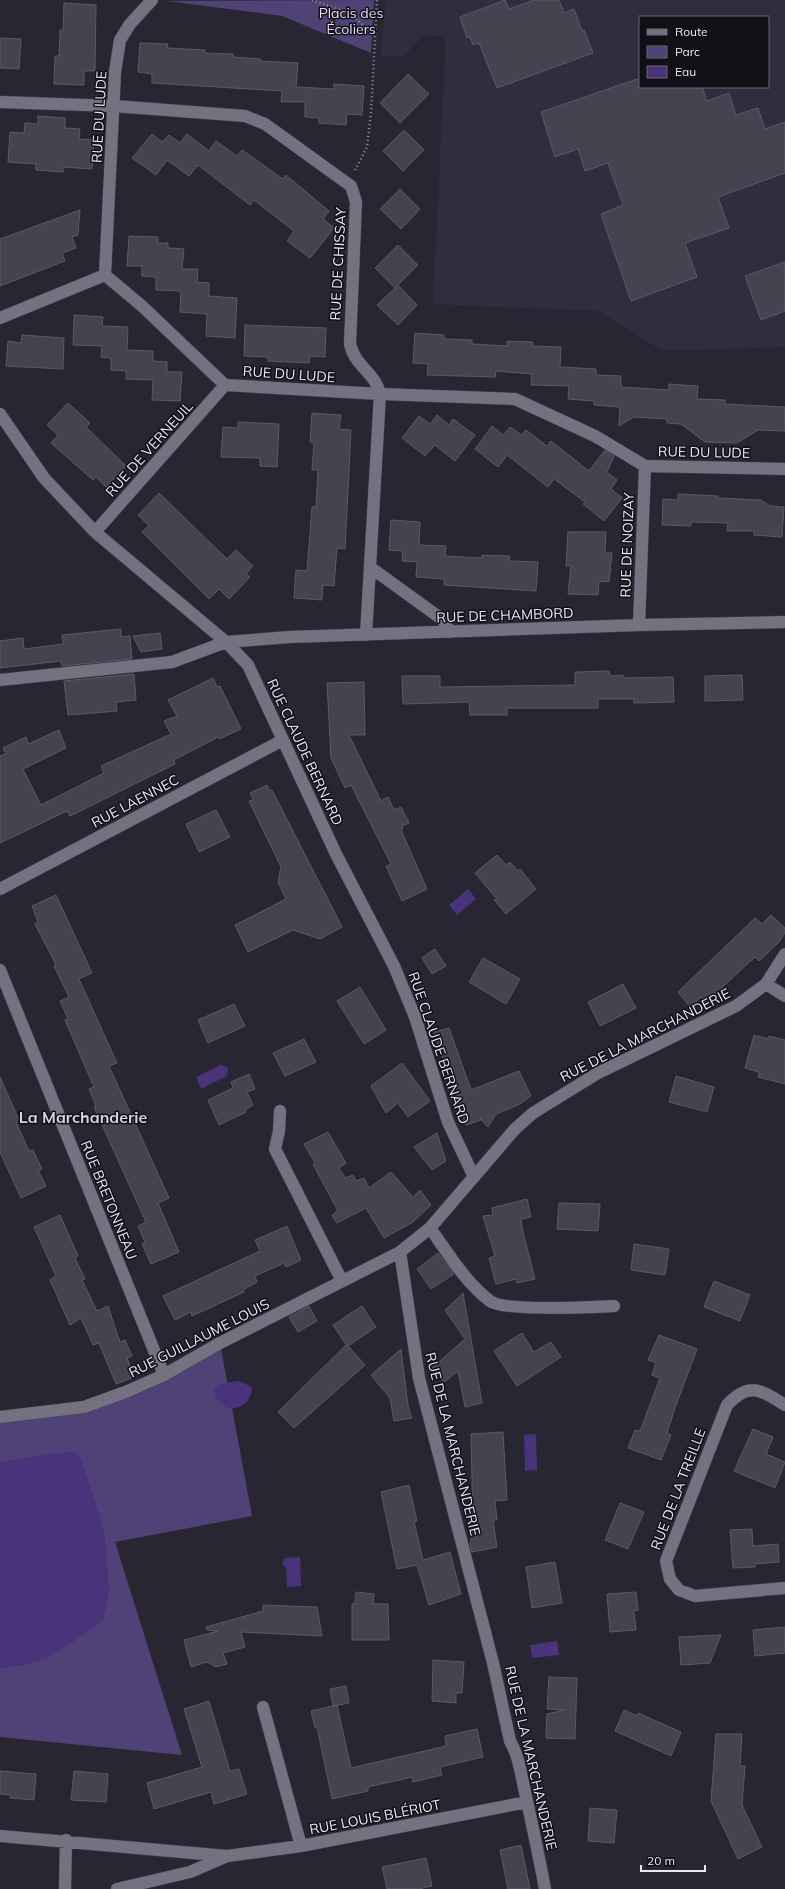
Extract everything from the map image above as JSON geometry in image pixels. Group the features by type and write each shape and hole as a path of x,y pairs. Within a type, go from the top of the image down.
{"street":[{"name":"RUE DU LUDE","path":"152,0 130,24 120,40 115,72 105,275 142,306 225,385 380,394 515,399 595,436 646,466 785,469"},
{"path":"0,102 114,106 245,116 255,119 348,183"},
{"name":"RUE DE CHISSAY","path":"348,183 354,191 356,202 350,344 355,360 374,380 380,394"},
{"path":"0,318 105,275"},
{"name":"RUE DE VERNEUIL","path":"95,532 225,385"},
{"path":"366,635 380,394"},
{"name":"RUE CLAUDE BERNARD","path":"0,414 44,478 95,532 226,642 248,665 336,854 394,966 415,1017 448,1122 474,1177"},
{"name":"RUE DE NOIZAY","path":"639,625 646,466"},
{"path":"370,568 443,620 450,632"},
{"name":"RUE DE CHAMBORD","path":"0,680 172,662 226,642 290,637 639,625 785,622"},
{"name":"RUE LAENNEC","path":"0,889 284,740"},
{"name":"RUE DE LA MARCHANDERIE","path":"545,1889 537,1843 527,1802 419,1378 400,1252 430,1228 515,1129 533,1114 598,1073 736,1006 766,984 785,954"},
{"name":"RUE BRETONNEAU","path":"0,970 164,1375"},
{"path":"766,984 785,996"},
{"path":"280,1111 280,1131 275,1149 342,1281"},
{"path":"430,1228 471,1284 491,1302 508,1306 580,1308 614,1306"},
{"name":"RUE GUILLAUME LOUIS","path":"0,1417 84,1407 128,1391 164,1375 220,1343 400,1252"},
{"name":"RUE DE LA TREILLE","path":"785,1406 766,1394 749,1390 737,1394 727,1405 666,1560 670,1580 678,1590 695,1596 785,1588"},
{"path":"263,1707 301,1846"},
{"name":"RUE LOUIS BLÉRIOT","path":"0,1836 66,1840 227,1856 301,1846 527,1802"},
{"path":"65,1889 66,1840"},
{"name":"RUE LOUIS BLÉRIOT","path":"117,1889 190,1872 227,1856"}],"path":[{"path":"312,0 351,14 375,35"},
{"path":"348,183 367,147 371,113 377,0"}],"shaded area":[{"path":"386,0 785,0 785,347 663,351 598,311 433,304 446,37 424,35 403,57 381,55"}],"green space":[{"name":"Placis des Écoliers","path":"374,0 371,53 282,16 167,1"},
{"path":"220,1343 252,1516 115,1542 182,1755 0,1737 0,1417 84,1407"}],"water":[{"path":"468,889 476,899 457,915 449,905"},
{"path":"221,1065 228,1068 227,1076 201,1089 196,1077"},
{"path":"239,1381 252,1387 251,1395 247,1402 235,1408 228,1408 222,1405 217,1399 214,1390 219,1384"},
{"path":"536,1434 537,1470 525,1471 524,1435"},
{"path":"72,1451 80,1456 97,1507 105,1537 109,1590 103,1619 85,1634 48,1658 24,1665 0,1669 0,1462"},
{"path":"300,1557 301,1586 287,1587 286,1568 282,1563 285,1558"},
{"path":"557,1641 559,1655 532,1658 530,1645"}],"building":[{"path":"505,0 509,9 534,0 559,0 564,13 574,9 582,31 584,30 593,53 497,88 479,43 473,45 470,37 467,38 460,17"},
{"path":"64,3 96,5 95,71 84,71 84,85 54,84 55,56 59,56 60,30 63,30"},
{"path":"0,38 21,39 19,69 0,68"},
{"path":"140,43 168,44 167,48 205,50 205,53 233,54 233,57 260,59 260,61 298,63 296,87 334,89 334,84 364,86 362,115 347,114 346,125 319,123 319,118 305,117 305,102 281,102 282,91 152,83 152,74 138,72"},
{"path":"408,74 429,94 400,123 380,103"},
{"path":"639,78 639,88 702,88 707,101 729,93 736,115 758,108 765,129 785,122 785,173 718,197 729,228 685,243 697,277 631,301 601,214 623,205 608,163 585,171 578,149 555,157 541,112"},
{"path":"38,116 65,118 65,128 80,129 79,139 94,140 92,169 63,167 63,172 36,170 36,164 8,162 10,132 24,133 25,123 38,124"},
{"path":"404,130 424,150 403,171 383,151"},
{"path":"152,134 162,142 169,135 180,143 187,134 209,151 216,141 237,156 242,150 283,179 286,175 329,211 323,219 334,228 310,258 287,241 294,231 254,200 250,205 198,165 189,176 167,160 156,175 132,158"},
{"path":"400,189 420,209 401,229 380,209"},
{"path":"80,210 78,235 72,237 76,248 62,253 65,261 0,286 0,239"},
{"path":"129,236 158,237 158,243 168,243 168,248 184,249 182,269 198,269 197,282 209,283 209,296 237,298 235,338 206,336 207,314 180,312 181,291 156,290 156,277 142,276 142,266 127,266"},
{"path":"398,245 418,265 398,285 417,305 398,325 377,305 395,288 375,268"},
{"path":"785,262 785,311 761,320 745,276"},
{"path":"74,315 103,317 102,326 128,327 127,350 153,351 153,361 167,362 167,372 182,372 180,401 152,400 153,380 126,379 126,371 111,370 111,358 101,357 102,346 73,345"},
{"path":"245,325 326,328 325,357 310,356 309,363 268,361 268,357 244,356"},
{"path":"415,333 444,335 444,339 472,340 472,344 507,346 507,341 533,342 533,346 561,347 560,367 596,369 596,375 621,376 621,387 669,390 669,384 698,386 697,399 725,400 725,404 785,407 785,431 758,430 737,443 705,442 681,424 667,423 667,419 634,417 619,426 620,407 594,405 594,401 568,399 569,386 531,385 532,374 496,371 495,377 427,375 428,364 413,363"},
{"path":"22,335 64,338 63,369 6,366 8,341 21,343"},
{"path":"68,403 90,423 86,427 126,466 106,487 96,477 93,480 51,443 58,435 47,425"},
{"path":"312,413 341,415 339,429 351,430 345,549 337,548 334,586 323,585 322,600 294,598 296,570 307,571 312,507 316,507 318,470 312,470 314,442 310,442"},
{"path":"437,415 449,425 453,419 475,435 455,461 435,445 425,456 402,438 419,416 430,424"},
{"path":"238,422 279,424 277,467 260,466 260,458 221,457 223,427 238,428"},
{"path":"492,426 503,435 510,427 522,435 526,430 547,446 551,441 589,471 605,450 614,456 607,472 617,480 611,489 622,498 604,521 583,504 585,502 554,479 548,487 507,455 498,467 475,449"},
{"path":"159,493 227,559 236,550 253,566 246,574 250,577 229,599 219,589 209,599 142,532 149,526 138,515"},
{"path":"678,494 761,500 770,506 784,507 782,537 754,535 754,531 727,531 728,523 691,522 691,526 662,525 663,499 678,500"},
{"path":"391,520 420,522 419,545 446,546 445,556 482,558 482,555 510,556 509,561 538,562 536,591 444,585 444,579 416,577 417,562 402,561 403,551 389,550"},
{"path":"568,532 606,532 605,553 612,553 609,582 599,581 598,595 568,594 571,566 566,566"},
{"path":"121,629 121,637 130,636 132,659 62,666 61,661 0,668 0,641 23,638 24,649 63,644 62,635"},
{"path":"160,633 162,649 141,652 133,636"},
{"path":"609,671 610,676 623,675 623,678 673,677 674,702 634,703 634,699 598,699 598,708 507,708 507,715 470,715 469,702 403,704 402,676 440,676 440,687 575,685 575,672"},
{"path":"134,674 136,700 116,702 117,711 68,715 64,681"},
{"path":"742,675 743,700 705,701 705,676"},
{"path":"213,678 217,687 220,686 241,729 219,739 218,737 174,760 175,764 70,816 67,811 0,843 0,756 6,754 3,748 26,737 28,744 59,730 66,748 23,769 41,805 104,773 101,766 171,734 164,721 177,716 168,700"},
{"path":"364,682 365,735 349,735 381,801 388,797 394,810 401,807 409,823 402,826 403,829 401,830 427,889 402,901 386,866 391,864 351,785 345,788 331,758 327,683"},
{"path":"267,785 270,791 272,790 342,927 320,939 293,930 248,952 235,925 286,899 278,882 281,867 249,801 253,800 250,793"},
{"path":"216,810 230,837 199,852 186,824"},
{"path":"497,855 506,865 510,862 518,871 520,869 536,889 506,914 494,900 497,899 475,873"},
{"path":"56,895 92,973 79,979 117,1063 109,1066 169,1198 158,1203 179,1252 151,1264 142,1244 145,1242 138,1226 146,1222 94,1107 96,1106 89,1089 94,1087 65,1020 68,1019 60,1001 69,997 54,966 56,965 35,924 38,922 32,906"},
{"path":"771,915 785,928 785,933 779,942 759,961 755,957 706,1002 701,997 690,1007 678,992 755,918 762,924"},
{"path":"435,949 446,966 432,974 422,958"},
{"path":"483,958 520,979 506,1004 469,982"},
{"path":"623,984 636,1008 600,1026 588,1002"},
{"path":"360,987 386,1030 364,1044 337,1001"},
{"path":"234,1004 245,1026 208,1043 198,1020"},
{"path":"449,1028 471,1090 519,1071 531,1096 518,1105 496,1114 488,1127 480,1118 481,1120 466,1125 434,1032"},
{"path":"754,1035 768,1039 769,1036 785,1040 785,1084 758,1077 759,1072 745,1068"},
{"path":"304,1039 316,1062 285,1076 273,1053"},
{"path":"402,1063 430,1101 408,1117 398,1103 386,1113 371,1086"},
{"path":"249,1074 255,1089 247,1092 253,1105 245,1110 246,1112 219,1125 208,1100 233,1088 231,1082"},
{"path":"676,1076 714,1087 707,1112 669,1102"},
{"path":"0,1077 19,1120 16,1122 29,1151 33,1150 42,1169 38,1170 46,1186 21,1198 0,1152"},
{"path":"328,1132 346,1163 339,1168 345,1178 353,1175 356,1181 364,1178 369,1188 391,1172 413,1197 420,1190 431,1205 413,1222 384,1238 366,1208 337,1223 332,1215 338,1211 313,1164 315,1163 304,1144"},
{"path":"437,1133 446,1161 432,1170 414,1147"},
{"path":"527,1199 531,1217 521,1219 535,1279 517,1283 516,1279 496,1284 489,1258 495,1256 483,1216 493,1215 492,1208"},
{"path":"559,1203 600,1204 598,1231 557,1229"},
{"path":"60,1215 78,1256 75,1258 85,1279 82,1280 97,1311 108,1306 120,1342 125,1340 132,1356 127,1358 134,1377 116,1384 99,1343 93,1345 81,1318 70,1325 50,1280 56,1276 34,1227"},
{"path":"287,1226 301,1260 286,1267 284,1263 255,1276 257,1282 243,1290 244,1292 192,1316 191,1312 175,1320 163,1296 260,1251 255,1240"},
{"path":"634,1244 669,1249 665,1275 631,1270"},
{"path":"438,1253 454,1274 431,1289 417,1269"},
{"path":"714,1281 750,1295 740,1321 704,1307"},
{"path":"463,1293 482,1403 465,1407 458,1371 444,1382 432,1368 465,1339 445,1310"},
{"path":"309,1306 317,1321 298,1332 289,1317"},
{"path":"362,1306 376,1327 348,1346 365,1365 294,1428 278,1412 346,1345 347,1346 333,1325"},
{"path":"522,1333 534,1352 551,1342 561,1357 517,1386 494,1351 508,1342 510,1344 509,1341"},
{"path":"659,1335 697,1349 675,1408 667,1433 671,1435 661,1460 628,1448 635,1430 640,1431 660,1378 652,1375 656,1363 648,1360"},
{"path":"401,1349 408,1406 412,1418 394,1421 390,1398 371,1375"},
{"path":"753,1429 773,1437 766,1454 785,1462 775,1488 734,1471"},
{"path":"503,1432 507,1500 495,1501 497,1520 493,1520 497,1547 472,1552 470,1546 472,1532 469,1521 473,1521 471,1434"},
{"path":"409,1485 417,1521 414,1521 423,1560 450,1552 461,1594 429,1605 417,1565 397,1569 381,1492"},
{"path":"620,1503 644,1512 628,1549 605,1540"},
{"path":"752,1529 753,1546 778,1544 779,1562 755,1564 755,1567 733,1568 730,1530"},
{"path":"555,1562 562,1603 532,1608 526,1567"},
{"path":"356,1592 374,1594 373,1604 388,1604 389,1640 352,1640 352,1604 355,1604"},
{"path":"636,1592 638,1610 634,1611 636,1630 610,1632 607,1594"},
{"path":"263,1605 317,1607 322,1636 241,1632 245,1647 223,1653 227,1664 216,1667 207,1662 191,1667 184,1640 218,1631 207,1630 206,1627 263,1611"},
{"path":"785,1627 785,1653 755,1656 753,1630"},
{"path":"721,1635 710,1663 681,1665 679,1637"},
{"path":"433,1660 464,1662 462,1693 456,1693 456,1703 432,1701"},
{"path":"549,1677 577,1678 575,1739 546,1738 547,1714 565,1710 547,1709"},
{"path":"346,1686 349,1703 333,1706 330,1689"},
{"path":"209,1701 230,1771 239,1769 247,1794 214,1804 211,1792 154,1809 147,1783 202,1767 184,1709"},
{"path":"337,1705 351,1768 446,1746 445,1736 477,1729 483,1757 440,1767 442,1775 413,1782 412,1777 368,1787 368,1791 332,1799 317,1727 315,1728 311,1711"},
{"path":"624,1710 637,1716 638,1713 681,1732 671,1756 615,1731"},
{"path":"716,1734 742,1734 740,1766 745,1766 742,1805 762,1847 738,1859 711,1801"},
{"path":"0,1771 36,1774 34,1800 10,1798 10,1795 0,1794"},
{"path":"74,1771 108,1774 106,1802 71,1800"},
{"path":"590,1808 617,1810 614,1843 588,1841"},
{"path":"521,1845 530,1889 508,1889 500,1850"},
{"path":"426,1858 432,1886 419,1889 387,1889 382,1867"}],"district":[{"name":"La Marchanderie","path":"83,1117"}]}
